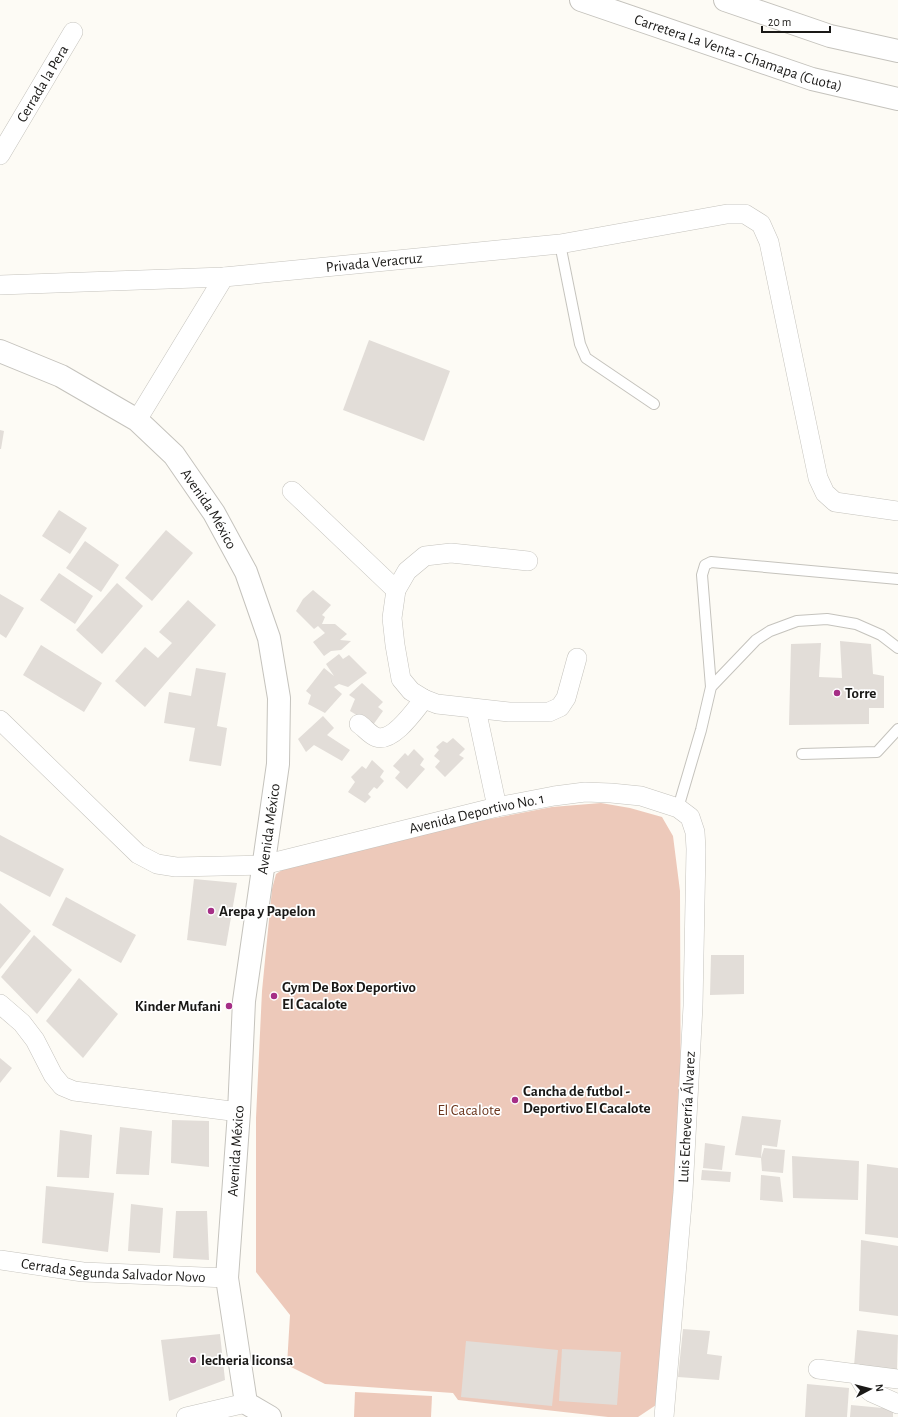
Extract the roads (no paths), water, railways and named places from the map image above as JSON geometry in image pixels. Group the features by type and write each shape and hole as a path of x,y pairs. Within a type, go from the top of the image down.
{"main road":[{"name":"Carretera La Venta - Chamapa (Cuota)","path":"582,0 812,79 898,99"},
{"path":"725,0 830,36 898,51"},
{"name":"Avenida México","path":"0,351 61,376 137,420 174,455 214,513 246,572 269,638 279,698 278,764 244,1001 239,1112 226,1278 246,1403"},
{"path":"246,1403 270,1417"}],"street":[{"name":"Cerrada la Pera","path":"0,155 73,32"},
{"name":"Privada Veracruz","path":"0,285 224,277 560,244 727,214 745,214 761,224 769,242 818,478 825,493 835,502 898,511"},
{"path":"137,420 224,277"},
{"path":"292,491 396,590"},
{"path":"528,561 451,553 425,556 407,571 396,590 392,618 401,679 411,691 424,699 437,704 509,712 549,712 560,706 566,698 577,658"},
{"path":"359,724 377,737 383,737 404,724 424,699"},
{"path":"476,709 497,806"},
{"name":"Avenida Deportivo No. 1","path":"0,720 138,854 157,864 176,867 263,865 497,806 585,792 611,792 641,796 684,812"},
{"name":"Luis Echeverría Álvarez","path":"664,1417 683,1192 693,1006 696,849 695,832 684,812"},
{"path":"0,1004 22,1023 35,1040 53,1075 62,1086 74,1091 239,1112"},
{"name":"Cerrada Segunda Salvador Novo","path":"0,1260 83,1272 226,1278"},
{"path":"818,1369 898,1379"},
{"path":"857,1374 864,1386 871,1392 898,1404"},
{"path":"186,1417 246,1403"}],"lane":[{"path":"560,244 580,344 586,358 654,404"},
{"path":"684,812 701,730 712,687 702,575 705,566 711,562 898,579"},
{"path":"712,687 756,640 770,631 797,621 827,619 856,624 881,635 898,648"},
{"path":"802,754 877,752 898,729"}],"place":[{"name":"Torre","path":"837,693"},
{"name":"Arepa y Papelon","path":"211,911"},
{"name":"Gym De Box Deportivo El Cacalote","path":"274,996"},
{"name":"Kinder Mufani","path":"229,1006"},
{"name":"Cancha de futbol - Deportivo El Cacalote","path":"515,1100"},
{"name":"lecheria liconsa","path":"193,1360"}],"park label":[{"name":"El Cacalote","path":"469,1110"}]}
